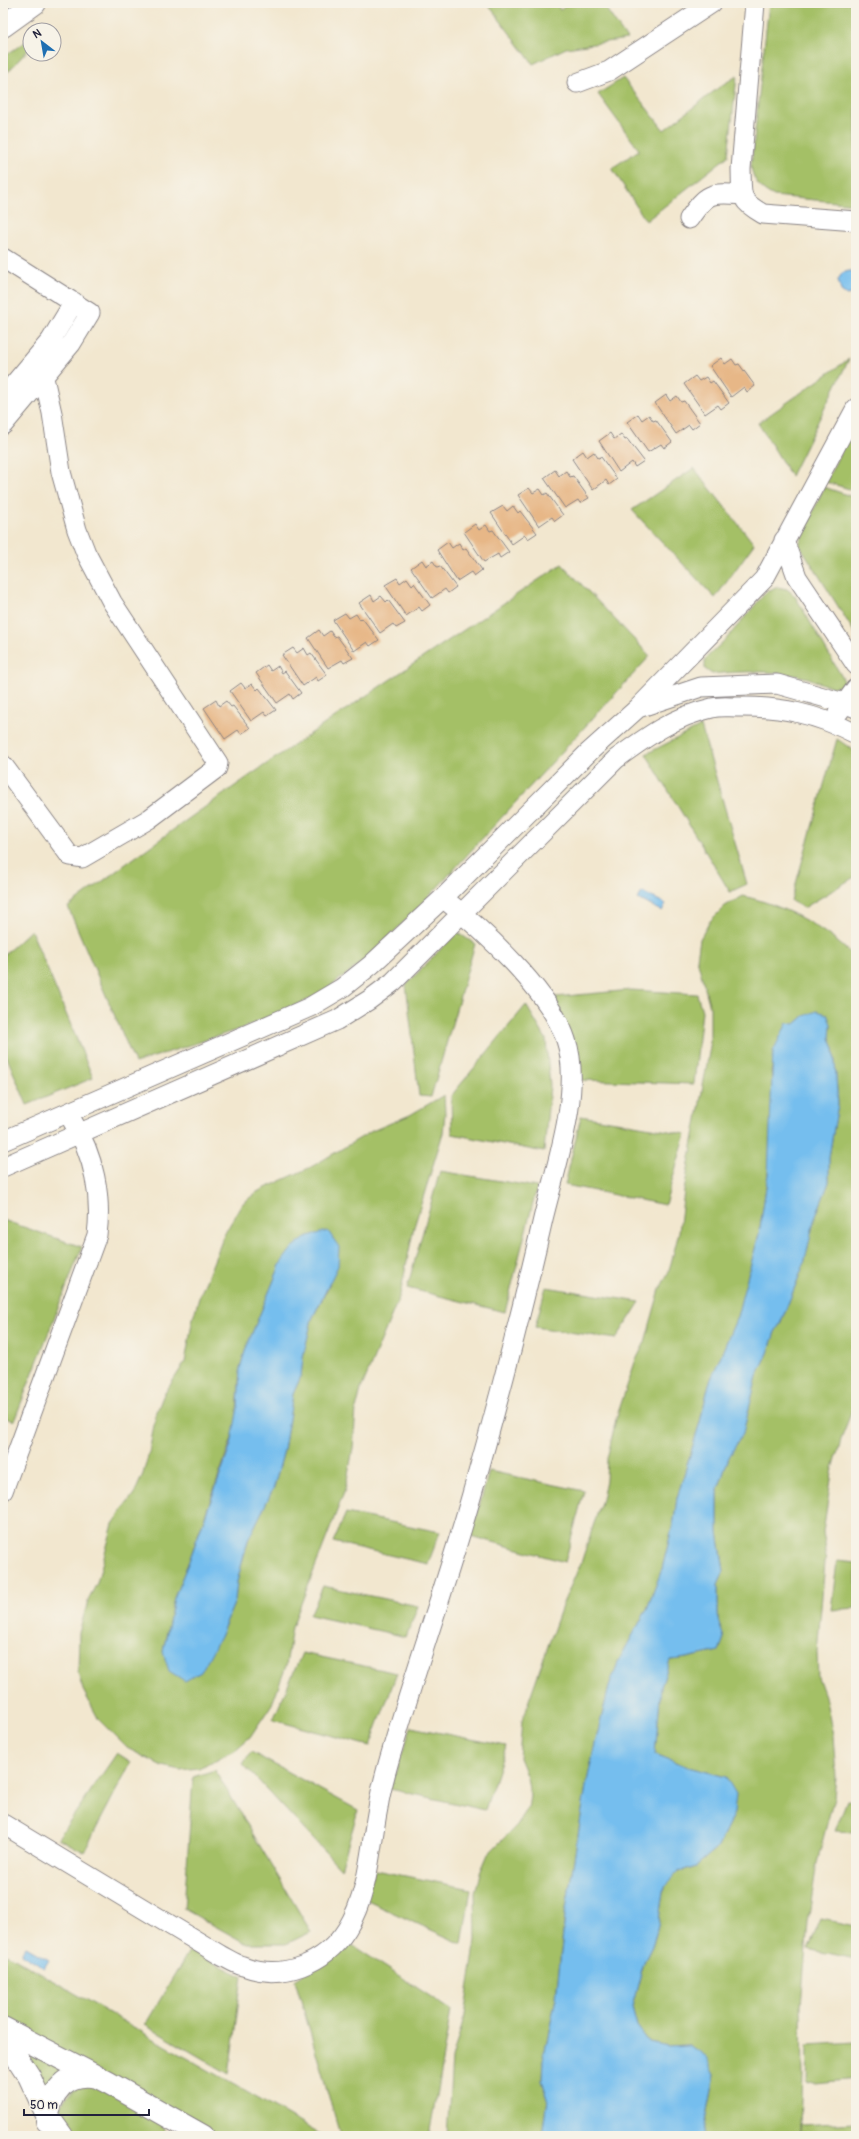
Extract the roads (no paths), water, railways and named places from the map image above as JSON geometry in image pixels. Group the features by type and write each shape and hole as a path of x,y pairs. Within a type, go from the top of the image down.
{"main road":[{"path":"3,26 35,3"},
{"path":"3,2028 98,2077 203,2136"},
{"path":"3,2036 29,2076 46,2126 62,2136"},
{"path":"46,2126 49,2102 64,2083 75,2077 87,2075 98,2077"},
{"path":"157,2109 166,2117 175,2136"}],"street":[{"path":"577,83 609,71 712,3"},
{"path":"755,3 741,169 742,195 750,207 763,214 856,221"},
{"path":"689,219 701,201 718,193 742,195"},
{"path":"3,258 90,313 71,344 3,425"},
{"path":"3,397 51,340 74,302"},
{"path":"3,765 70,856 82,858 149,819 217,768 218,763 112,602 86,553 77,530 61,472 52,413 44,378"},
{"path":"3,1142 67,1112 310,1007 342,988 372,965 443,898 589,752 638,708 764,579 856,408"},
{"path":"784,540 797,577 856,664"},
{"path":"764,579 781,574 797,577"},
{"path":"689,656 701,687 713,708"},
{"path":"638,708 701,687 737,684 776,684 850,705"},
{"path":"831,721 850,705 856,688"},
{"path":"3,1167 337,1020 369,1000 393,982 616,759 651,733 681,718 713,708 773,708 802,713 831,721 856,734"},
{"path":"3,1824 220,1955 242,1966 258,1971 281,1972 303,1966 319,1959 332,1948 346,1930 358,1908 366,1876 378,1804 392,1748 472,1495 530,1276 567,1120 572,1077 566,1040 551,1010 531,982 462,913 443,898"},
{"path":"3,1491 97,1235 100,1212 98,1192 80,1133 67,1112"}],"water":[{"path":"856,271 856,293 847,295 841,291 838,280 842,273"},
{"path":"642,892 666,904 662,911 638,899"},
{"path":"817,1011 827,1014 831,1024 830,1038 834,1049 838,1104 829,1157 829,1182 814,1221 804,1264 780,1324 775,1332 768,1353 757,1376 743,1433 729,1457 718,1489 718,1532 724,1571 718,1585 718,1620 724,1638 719,1651 688,1658 670,1660 661,1687 655,1754 688,1767 726,1777 736,1794 734,1813 717,1848 696,1866 678,1872 664,1886 658,1925 653,1944 644,1962 632,2007 637,2026 649,2042 668,2046 689,2045 706,2057 715,2075 703,2136 543,2136 548,2099 542,2080 543,2060 556,1998 565,1915 586,1786 595,1744 609,1687 619,1660 647,1609 662,1569 674,1520 677,1498 700,1422 709,1384 737,1317 759,1234 768,1174 773,1051 787,1023 795,1024 804,1016"},
{"path":"328,1231 339,1247 338,1266 312,1319 303,1357 301,1376 293,1394 284,1450 274,1487 248,1540 237,1582 235,1601 220,1637 201,1672 185,1681 169,1671 163,1652 174,1598 231,1445 238,1407 240,1368 246,1348 281,1263 292,1248 308,1236"},
{"path":"26,1947 49,1960 44,1968 21,1954"}]}
